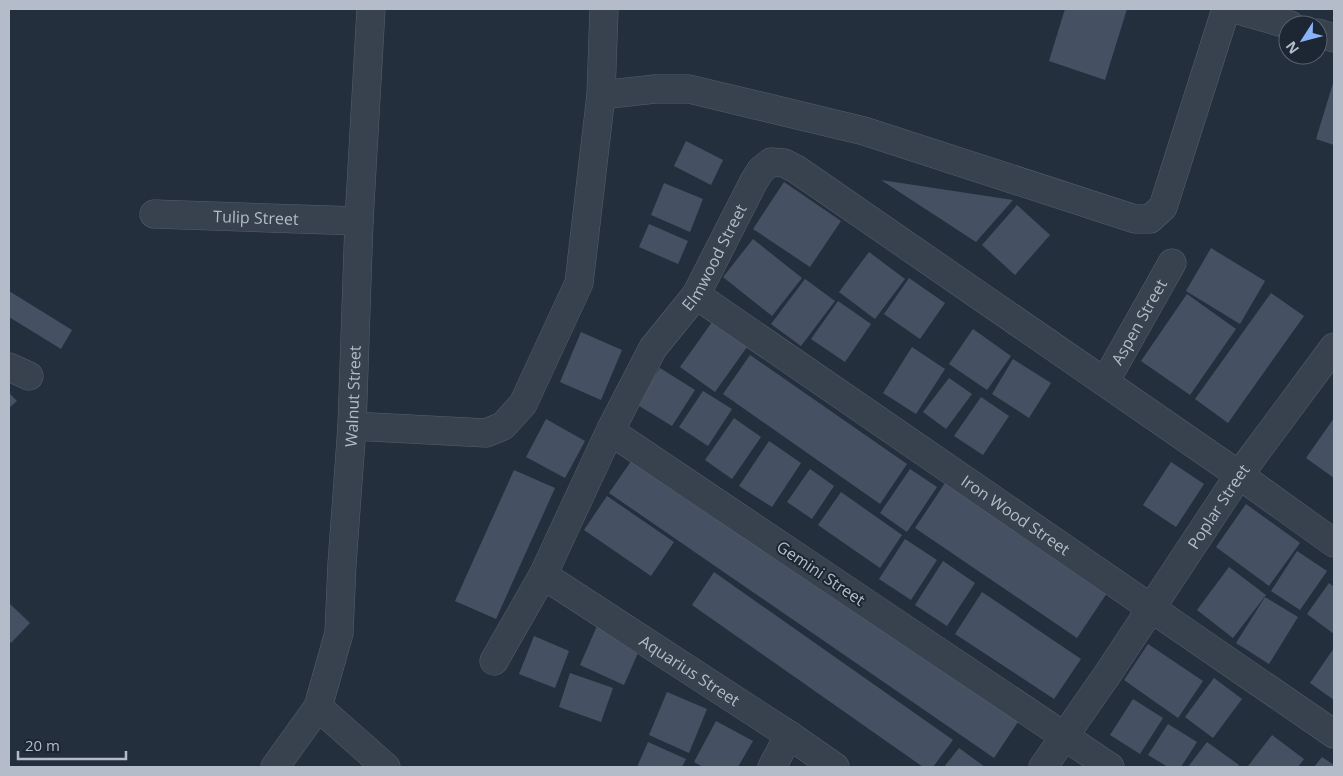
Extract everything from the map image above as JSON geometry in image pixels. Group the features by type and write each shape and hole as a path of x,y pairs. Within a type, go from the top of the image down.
{"street":[{"name":"Walnut Street","path":"275,767 318,707 339,633 352,426 359,221 371,9"},
{"path":"352,426 486,433 503,426 523,404 579,284 601,95 604,9"},
{"path":"601,95 654,88 690,89 864,131 1135,219 1150,218 1163,207 1226,9"},
{"path":"1234,9 1278,22"},
{"name":"Elmwood Street","path":"610,431 653,348 696,295 754,181 761,170 771,162 784,163 796,169 1105,382"},
{"name":"Tulip Street","path":"154,214 359,221"},
{"name":"Aspen Street","path":"1105,382 1172,263"},
{"name":"Iron Wood Street","path":"696,295 1334,734"},
{"name":"Poplar Street","path":"1043,767 1239,475 1334,347"},
{"path":"1105,382 1334,543"},
{"path":"494,661 543,575 610,431"},
{"name":"Gemini Street","path":"610,431 1110,767"},
{"name":"Aquarius Street","path":"543,575 835,767"},
{"path":"318,707 386,767"},
{"path":"772,767 789,736"}],"building":[{"path":"1065,9 1127,9 1105,80 1049,61"},
{"path":"1334,80 1334,145 1316,139"},
{"path":"686,141 723,160 711,185 674,166"},
{"path":"881,180 1013,200 976,242"},
{"path":"784,182 841,221 810,267 753,229"},
{"path":"664,183 703,199 690,232 651,215"},
{"path":"1017,205 1050,235 1015,275 982,245"},
{"path":"649,224 688,241 678,264 639,247"},
{"path":"753,239 802,278 772,316 723,277"},
{"path":"1211,248 1265,281 1240,324 1186,291"},
{"path":"869,252 905,279 875,319 839,292"},
{"path":"909,278 945,303 920,339 884,314"},
{"path":"805,279 835,301 801,346 771,324"},
{"path":"9,291 72,330 61,349 9,317"},
{"path":"1271,293 1304,316 1228,423 1195,399"},
{"path":"1187,294 1236,329 1190,395 1141,361"},
{"path":"838,301 871,324 845,362 811,339"},
{"path":"712,322 747,347 715,392 680,367"},
{"path":"973,329 1011,356 987,390 949,364"},
{"path":"581,332 622,350 601,400 560,382"},
{"path":"912,347 945,369 916,414 883,393"},
{"path":"750,355 907,464 880,504 723,394"},
{"path":"1013,359 1051,383 1029,418 992,394"},
{"path":"660,368 695,390 672,426 636,404"},
{"path":"949,378 972,394 946,429 923,412"},
{"path":"703,391 732,409 708,446 679,427"},
{"path":"9,393 17,401 9,408"},
{"path":"981,397 1009,416 983,455 954,436"},
{"path":"734,418 761,437 732,479 705,460"},
{"path":"1334,418 1334,478 1306,458"},
{"path":"546,419 585,441 565,478 526,457"},
{"path":"769,441 801,463 772,507 739,486"},
{"path":"634,457 1018,722 994,758 609,493"},
{"path":"1171,462 1204,484 1176,527 1143,505"},
{"path":"810,469 834,486 812,519 787,502"},
{"path":"910,469 937,487 907,532 880,513"},
{"path":"514,470 555,488 496,619 455,601"},
{"path":"945,483 1107,593 1077,638 915,528"},
{"path":"841,492 902,535 880,568 818,525"},
{"path":"607,496 674,542 651,576 584,530"},
{"path":"1246,504 1300,543 1269,586 1216,547"},
{"path":"905,539 937,560 911,600 879,579"},
{"path":"1297,551 1327,571 1300,610 1271,591"},
{"path":"943,561 975,583 947,626 915,605"},
{"path":"1229,567 1266,595 1233,638 1197,610"},
{"path":"714,572 953,740 933,767 923,767 692,605"},
{"path":"1329,583 1334,587 1334,634 1307,614"},
{"path":"982,592 1081,659 1054,699 955,634"},
{"path":"1265,597 1298,617 1269,664 1236,643"},
{"path":"9,603 30,623 11,643 9,641"},
{"path":"597,626 641,646 624,685 580,665"},
{"path":"534,636 569,651 555,688 519,674"},
{"path":"1148,644 1203,681 1178,718 1124,680"},
{"path":"1334,648 1334,700 1310,683"},
{"path":"570,673 613,688 601,722 559,707"},
{"path":"1214,678 1242,699 1213,738 1185,717"},
{"path":"667,692 707,709 689,753 649,735"},
{"path":"1133,699 1163,718 1140,754 1110,735"},
{"path":"716,721 753,741 738,767 703,767 694,762"},
{"path":"1168,724 1197,742 1181,767 1168,767 1148,755"},
{"path":"1272,735 1304,759 1298,767 1248,766"},
{"path":"648,742 686,759 682,767 637,767"},
{"path":"1207,742 1239,765 1237,767 1188,767"},
{"path":"959,748 985,767 944,767"},
{"path":"1322,757 1334,765 1334,767 1314,767"}]}
